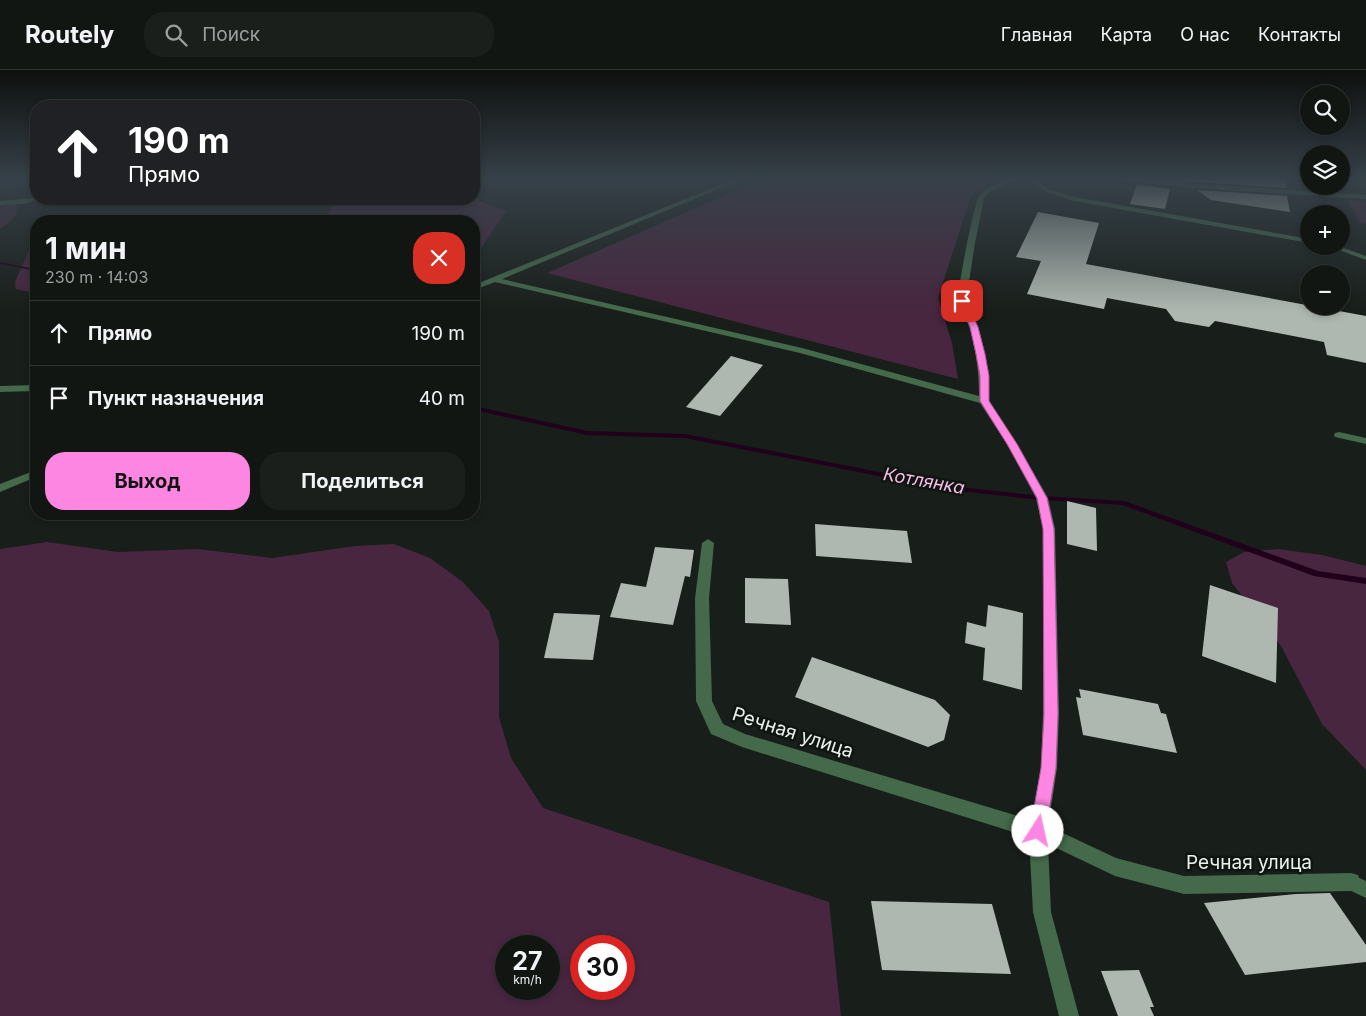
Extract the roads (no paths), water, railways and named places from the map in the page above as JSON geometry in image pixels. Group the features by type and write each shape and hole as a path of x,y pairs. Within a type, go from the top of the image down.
{"street":[{"path":"480,286 630,224"},
{"path":"975,224 962,301 974,327 980,354 984,376 984,401 1012,444 1042,498 1048,529 1051,714 1049,768 1038,831 1042,912 1068,1016"},
{"path":"495,280 716,330 922,381 984,401"},
{"path":"0,389 30,388"},
{"path":"1339,435 1366,441"},
{"path":"0,488 30,476"},
{"name":"Речная улица","path":"708,543 702,598 704,701 717,729 742,740 1038,831 1114,867 1184,886 1351,882"}],"lane":[{"path":"1215,224 1300,239"},
{"path":"1350,253 1366,258"},
{"path":"1351,882 1366,890"}],"waterway":[{"name":"Котлянка","path":"0,263 30,269"},
{"name":"Котлянка","path":"480,409 587,433 685,436 950,488 1042,498 1124,503 1317,574 1366,581"}]}
